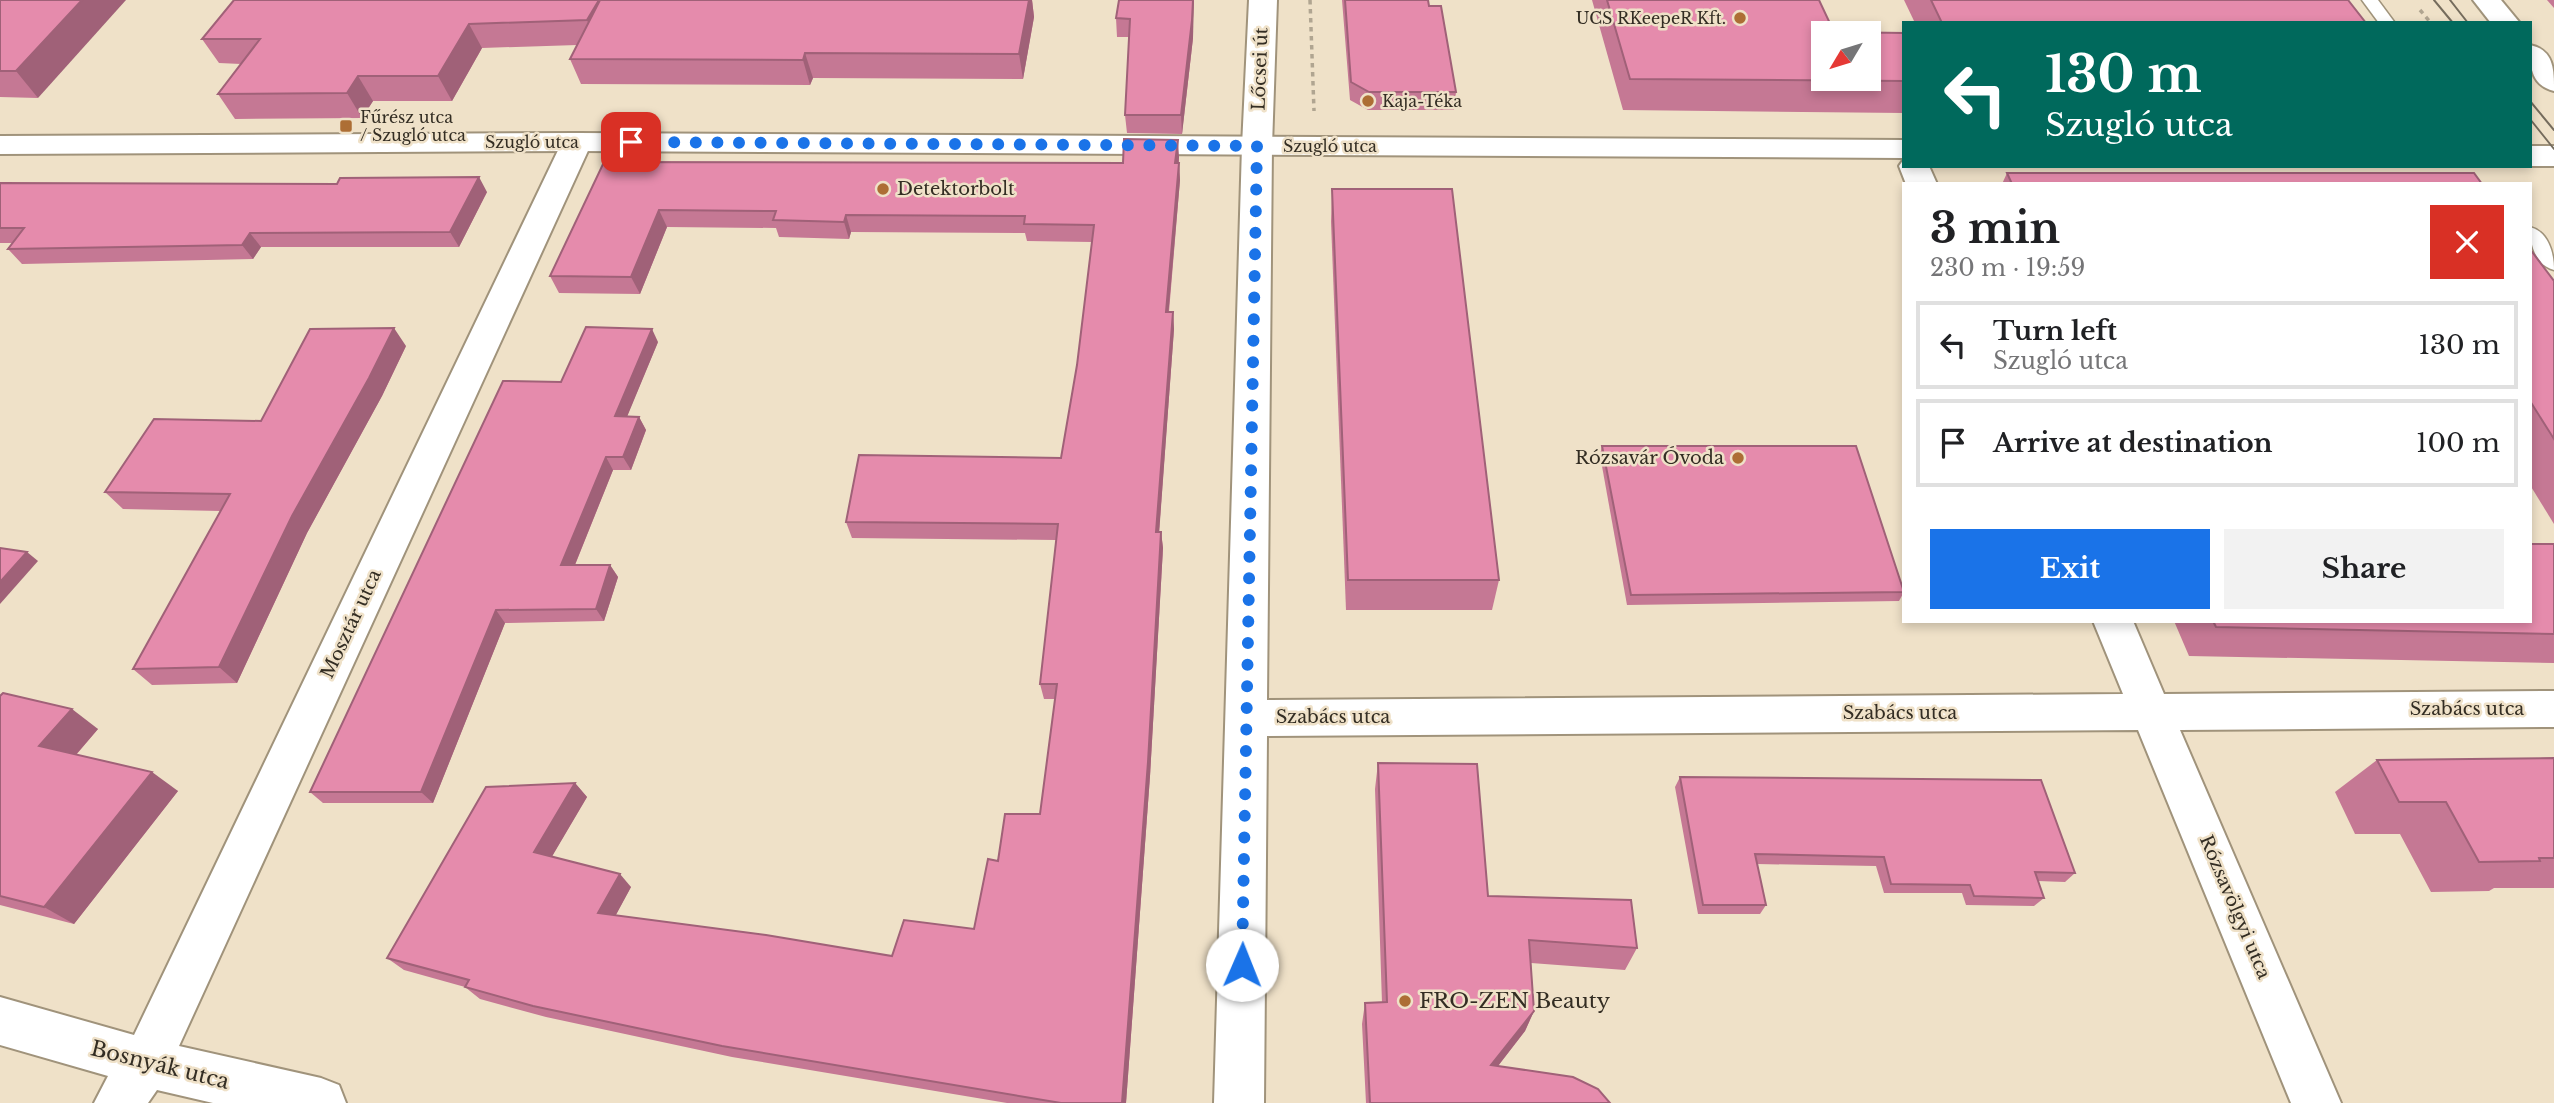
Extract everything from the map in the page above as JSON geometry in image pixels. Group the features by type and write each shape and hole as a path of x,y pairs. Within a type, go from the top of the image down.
{"street":[{"name":"Lőcsei út","path":"1239,1103 1257,146 1263,0"},
{"path":"2487,0 2504,21"},
{"path":"2532,55 2554,82"},
{"name":"Szugló utca","path":"0,145 577,142 1902,149"},
{"name":"Mosztár utca","path":"119,1103 146,1063 577,142"},
{"path":"2532,156 2554,156"},
{"name":"Rózsavölgyi utca","path":"2114,623 2316,1103"},
{"name":"Szabács utca","path":"1246,718 2554,709"},
{"name":"Bosnyák utca","path":"0,1021 146,1063 321,1103"}],"lane":[{"path":"2370,0 2386,21"},
{"path":"2532,236 2554,264"}],"building":[{"path":"0,0 82,0 16,71 0,71"},
{"path":"234,0 599,0 587,20 469,24 438,76 358,76 347,93 218,94 260,39 202,39"},
{"path":"600,0 1029,0 1019,54 805,53 803,60 570,59"},
{"path":"1119,0 1193,0 1181,115 1125,115 1130,19 1116,18"},
{"path":"1345,0 1428,0 1429,6 1441,6 1456,92 1369,92 1351,82"},
{"path":"1607,0 1819,0 1829,21 1811,21 1811,80 1630,79"},
{"path":"1931,0 2348,0 2364,21 1941,21"},
{"path":"1881,33 1902,33 1902,81 1881,81"},
{"path":"1124,139 1178,140 1175,163 1179,163 1166,312 1173,312 1156,532 1161,532 1148,762 1122,1103 1061,1103 722,1046 533,1006 465,987 469,980 387,958 486,787 575,783 534,852 620,874 598,913 766,935 892,956 904,920 974,929 988,859 998,861 1005,814 1040,814 1057,684 1040,684 1058,524 846,522 859,455 1061,458 1077,365 1094,225 1024,224 1025,216 846,215 844,222 773,220 776,211 659,210 631,277 550,276 604,162 1123,163"},
{"path":"2007,173 2474,173 2481,182 2011,182"},
{"path":"479,177 450,232 250,233 242,245 8,249 24,228 0,228 0,183 337,184 340,178"},
{"path":"1332,189 1452,189 1499,580 1348,580"},
{"path":"2532,252 2554,281 2554,439 2532,404"},
{"path":"586,327 652,329 615,416 639,417 623,457 606,457 561,565 610,565 596,609 496,610 421,792 310,792 503,381 561,382"},
{"path":"394,328 292,516 219,667 133,669 230,494 105,492 154,419 261,421 310,329"},
{"name":"Rózsavár Óvoda","path":"1602,446 1856,446 1902,586 1902,592 1631,595"},
{"path":"2532,544 2554,544 2554,634 2216,627 2214,623 2532,623"},
{"path":"0,548 27,552 0,582"},
{"path":"3,693 72,709 39,746 152,772 44,907 0,896 0,696"},
{"path":"2554,758 2554,858 2539,858 2540,861 2479,862 2446,802 2399,802 2377,760"},
{"path":"1378,763 1477,764 1488,896 1631,900 1637,948 1529,940 1534,1011 1491,1065 1573,1077 1598,1089 1610,1103 1370,1103 1365,1003 1387,1002"},
{"path":"1680,777 2041,780 2075,873 2035,872 2044,898 1974,896 1970,885 1891,884 1884,857 1755,854 1766,905 1703,905"}],"tram line":[{"path":"2434,0 2451,21"},
{"path":"2450,0 2466,21"},
{"path":"2532,103 2554,130"},
{"path":"2532,122 2554,149"}],"place":[{"name":"UCS RKeepeR Kft.","path":"1740,18"},
{"name":"Kaja-Téka","path":"1368,101"},
{"name":"Fűrész utca / Szugló utca","path":"346,126"},
{"name":"Detektorbolt","path":"883,189"},
{"name":"Rózsavár Óvoda","path":"1738,458"},
{"name":"FRO-ZEN Beauty","path":"1405,1001"}],"route":[{"path":"631,142 1257,146 1242,965"}]}
